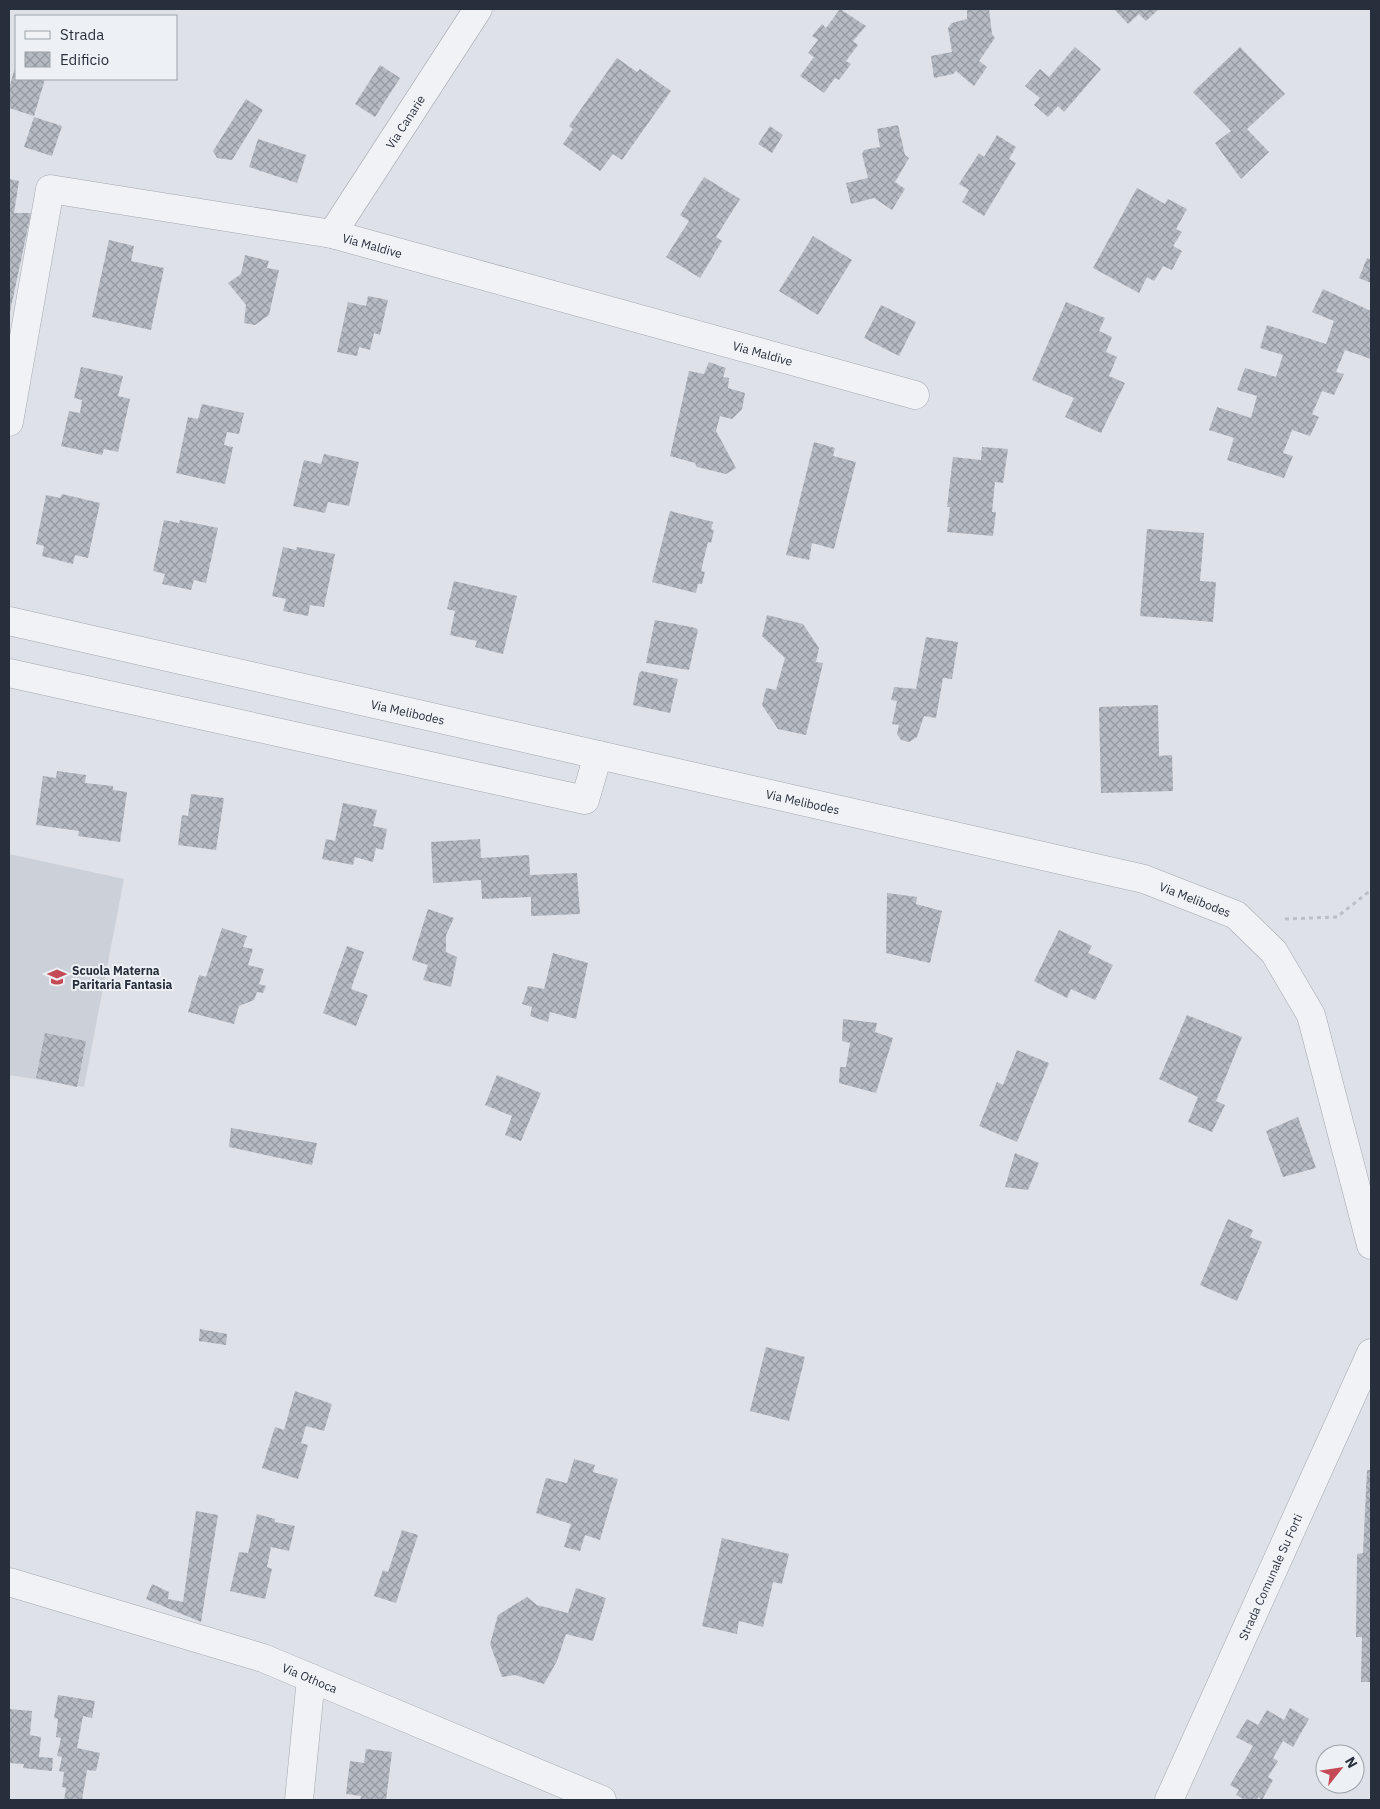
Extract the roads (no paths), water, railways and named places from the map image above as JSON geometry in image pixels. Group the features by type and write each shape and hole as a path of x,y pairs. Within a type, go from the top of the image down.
{"street":[{"name":"Via Canarie","path":"332,234 478,9"},
{"name":"Via Maldive","path":"9,422 50,189 332,234 915,395"},
{"name":"Via Melibodes","path":"9,620 1144,879 1236,915 1274,952 1311,1015 1371,1245"},
{"path":"9,673 585,800 598,755"},
{"name":"Strada Comunale Su Forti","path":"1169,1800 1371,1353"},
{"name":"Via Othoca","path":"9,1582 263,1658 602,1800"},
{"path":"299,1800 311,1678"}],"place":[{"name":"Scuola Materna Paritaria Fantasia","path":"57,977"}]}
